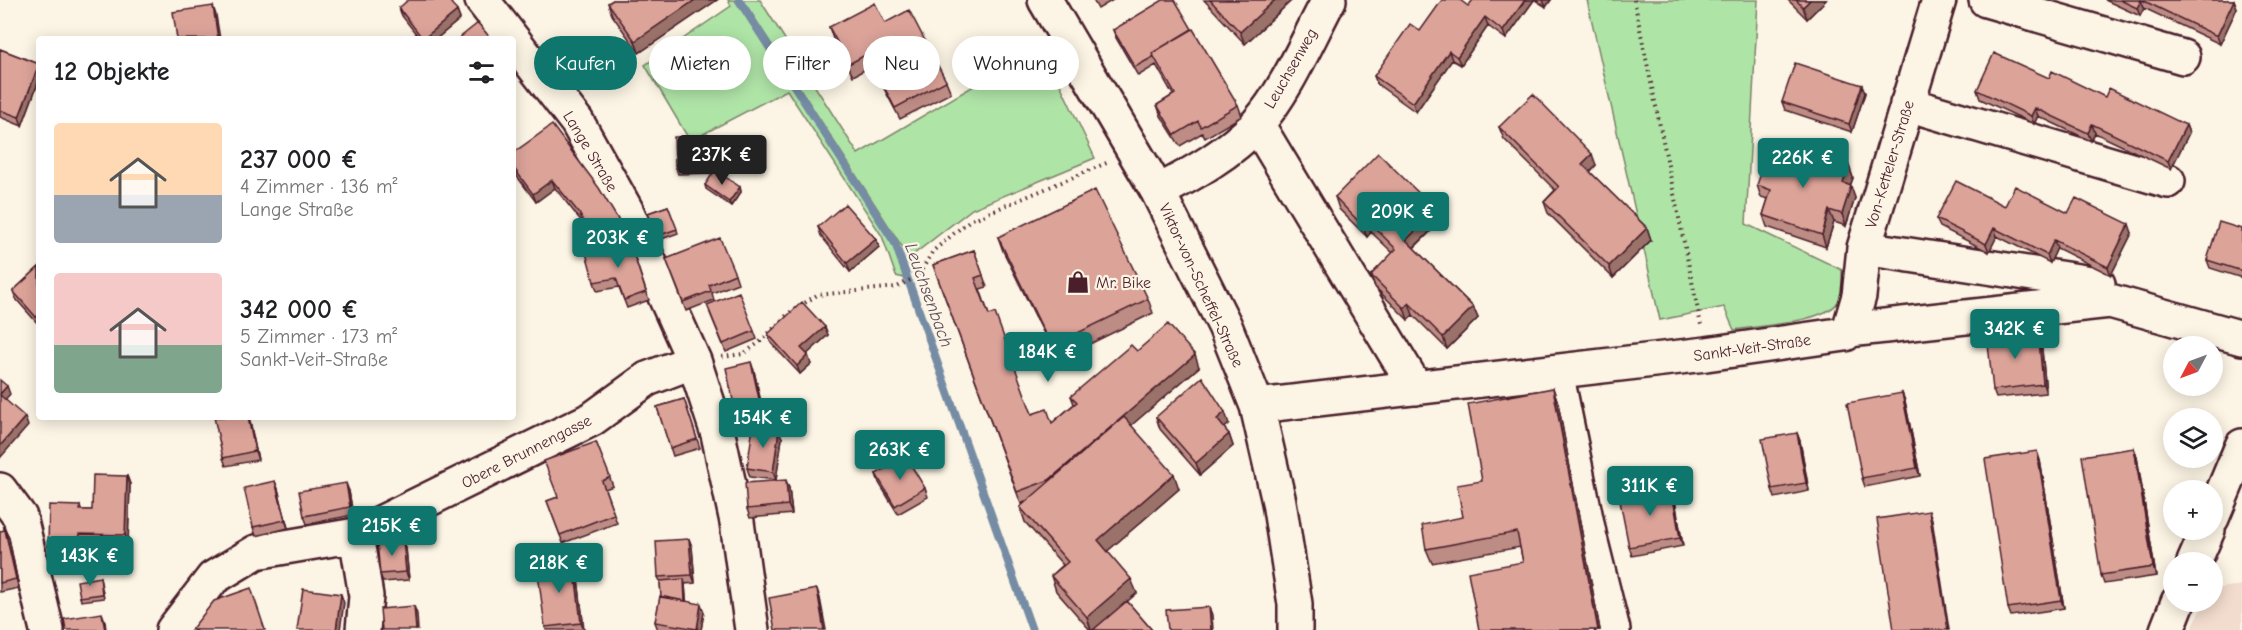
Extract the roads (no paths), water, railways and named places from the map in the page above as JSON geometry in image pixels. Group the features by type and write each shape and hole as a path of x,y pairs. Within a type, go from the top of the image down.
{"street":[{"name":"Lange Straße","path":"482,0 510,36"},
{"name":"Viktor-von-Scheffel-Straße","path":"1045,0 1158,192 1225,326 1257,406 1279,502 1295,604 1295,630"},
{"name":"Leuchsenweg","path":"1158,192 1212,162 1257,124 1280,90 1329,0"},
{"name":"Von-Ketteler-Straße","path":"1849,330 1859,296 1864,248 1939,0"},
{"path":"1986,0 2183,57"},
{"name":"Lange Straße","path":"516,44 577,122 626,210 693,361 723,456 737,522 752,630"},
{"path":"1907,104 2168,181"},
{"path":"1257,124 1416,388"},
{"path":"1864,248 2098,284"},
{"name":"Sankt-Veit-Straße","path":"1257,406 1706,354 1845,334 1849,330 2110,301 2242,338"},
{"name":"Obere Brunnengasse","path":"173,630 213,578 256,552 356,535 592,420 647,379 693,361"},
{"path":"1556,372 1590,538 1613,630"},
{"path":"2223,492 2242,446"},
{"path":"0,490 20,517 47,630"},
{"path":"356,535 366,597 363,630"},
{"path":"2167,630 2174,612"}],"waterway":[{"name":"Leuchsenbach","path":"739,0 895,243 1032,630"}],"place":[{"name":"Mr. Bike","path":"1078,282"}]}
